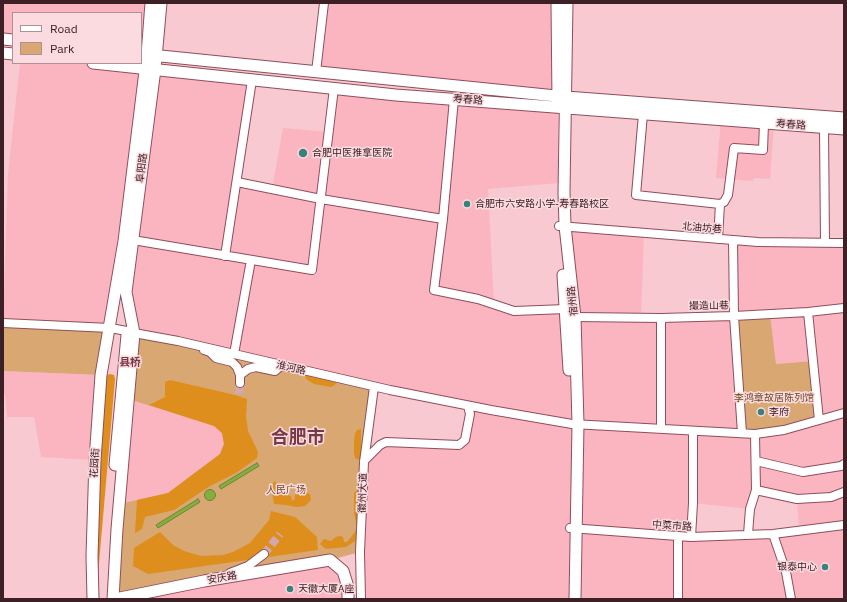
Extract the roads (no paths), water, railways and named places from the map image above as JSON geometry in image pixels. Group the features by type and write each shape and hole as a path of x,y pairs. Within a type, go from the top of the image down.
{"main road":[{"name":"阜阳路","path":"131,332 126,292 133,240 150,69 148,55 151,3"},
{"name":"阜阳路","path":"148,55 161,3"},
{"name":"宿州路","path":"557,3 562,102 564,192 562,226 566,309 575,424"},
{"name":"宿州路","path":"562,102 567,3"},
{"name":"寿春路","path":"148,55 316,72 562,102 642,114 844,129"},
{"name":"寿春路","path":"102,64 454,99 562,102 844,118"},
{"name":"阜阳路","path":"110,328 150,69"},
{"name":"宿州路","path":"562,226 575,317 575,599"},
{"name":"花园街","path":"93,599 92,556 95,460 101,375 110,328"},
{"path":"114,599 117,529 131,332"},
{"name":"宿州路","path":"570,599 574,529"},
{"name":"安庆路","path":"114,599 217,579 330,560 343,571 348,586 348,599"}],"street":[{"path":"316,72 324,3"},
{"path":"225,256 252,80"},
{"path":"133,240 312,270 334,88"},
{"path":"454,99 443,219 434,290 478,299 514,311 566,309"},
{"path":"642,114 636,195 720,204 724,202 728,195 734,148 763,150 764,123"},
{"path":"824,127 825,243"},
{"path":"236,182 321,199 443,219"},
{"path":"718,239 720,204"},
{"name":"北油坊巷","path":"562,226 733,240 844,243"},
{"path":"733,240 734,316 742,434"},
{"path":"234,354 251,260"},
{"name":"撮造山巷","path":"575,317 661,318 734,316 808,312 844,308"},
{"path":"808,312 819,420"},
{"path":"661,318 661,428"},
{"name":"淮河路","path":"3,323 110,328 185,343 374,387 468,406 575,424 755,434 784,430 844,413"},
{"path":"185,343 210,352 216,358 232,362 237,367 240,379 248,369 256,367 275,371 282,365"},
{"name":"徽州大道","path":"361,599 360,552 364,462 374,387"},
{"path":"364,462 380,445 386,442 459,445 465,440 470,414 468,406"},
{"path":"691,537 693,503 693,431"},
{"path":"748,534 750,508 756,490 755,434"},
{"path":"756,461 803,472 844,464"},
{"path":"756,490 798,499 831,497 844,492"},
{"name":"中菜市路","path":"574,529 691,537 773,534 844,525"},
{"path":"773,534 786,572 791,599"},
{"path":"678,536 678,599"},
{"path":"217,579 248,566 264,554"}],"tunnel":[{"path":"239,394 240,383"},
{"path":"264,554 280,534"}],"place":[{"name":"合肥中医推拿医院","path":"303,153"},
{"name":"合肥市六安路小学-寿春路校区","path":"467,204"},
{"name":"李府","path":"761,412"},
{"name":"银泰中心","path":"825,567"},
{"name":"天徽大厦A座","path":"290,589"}],"district":[{"name":"县桥","path":"130,363"},
{"name":"合肥市","path":"298,438"}],"park label":[{"name":"李鸿章故居陈列馆","path":"774,398"},
{"name":"人民广场","path":"286,490"}]}
